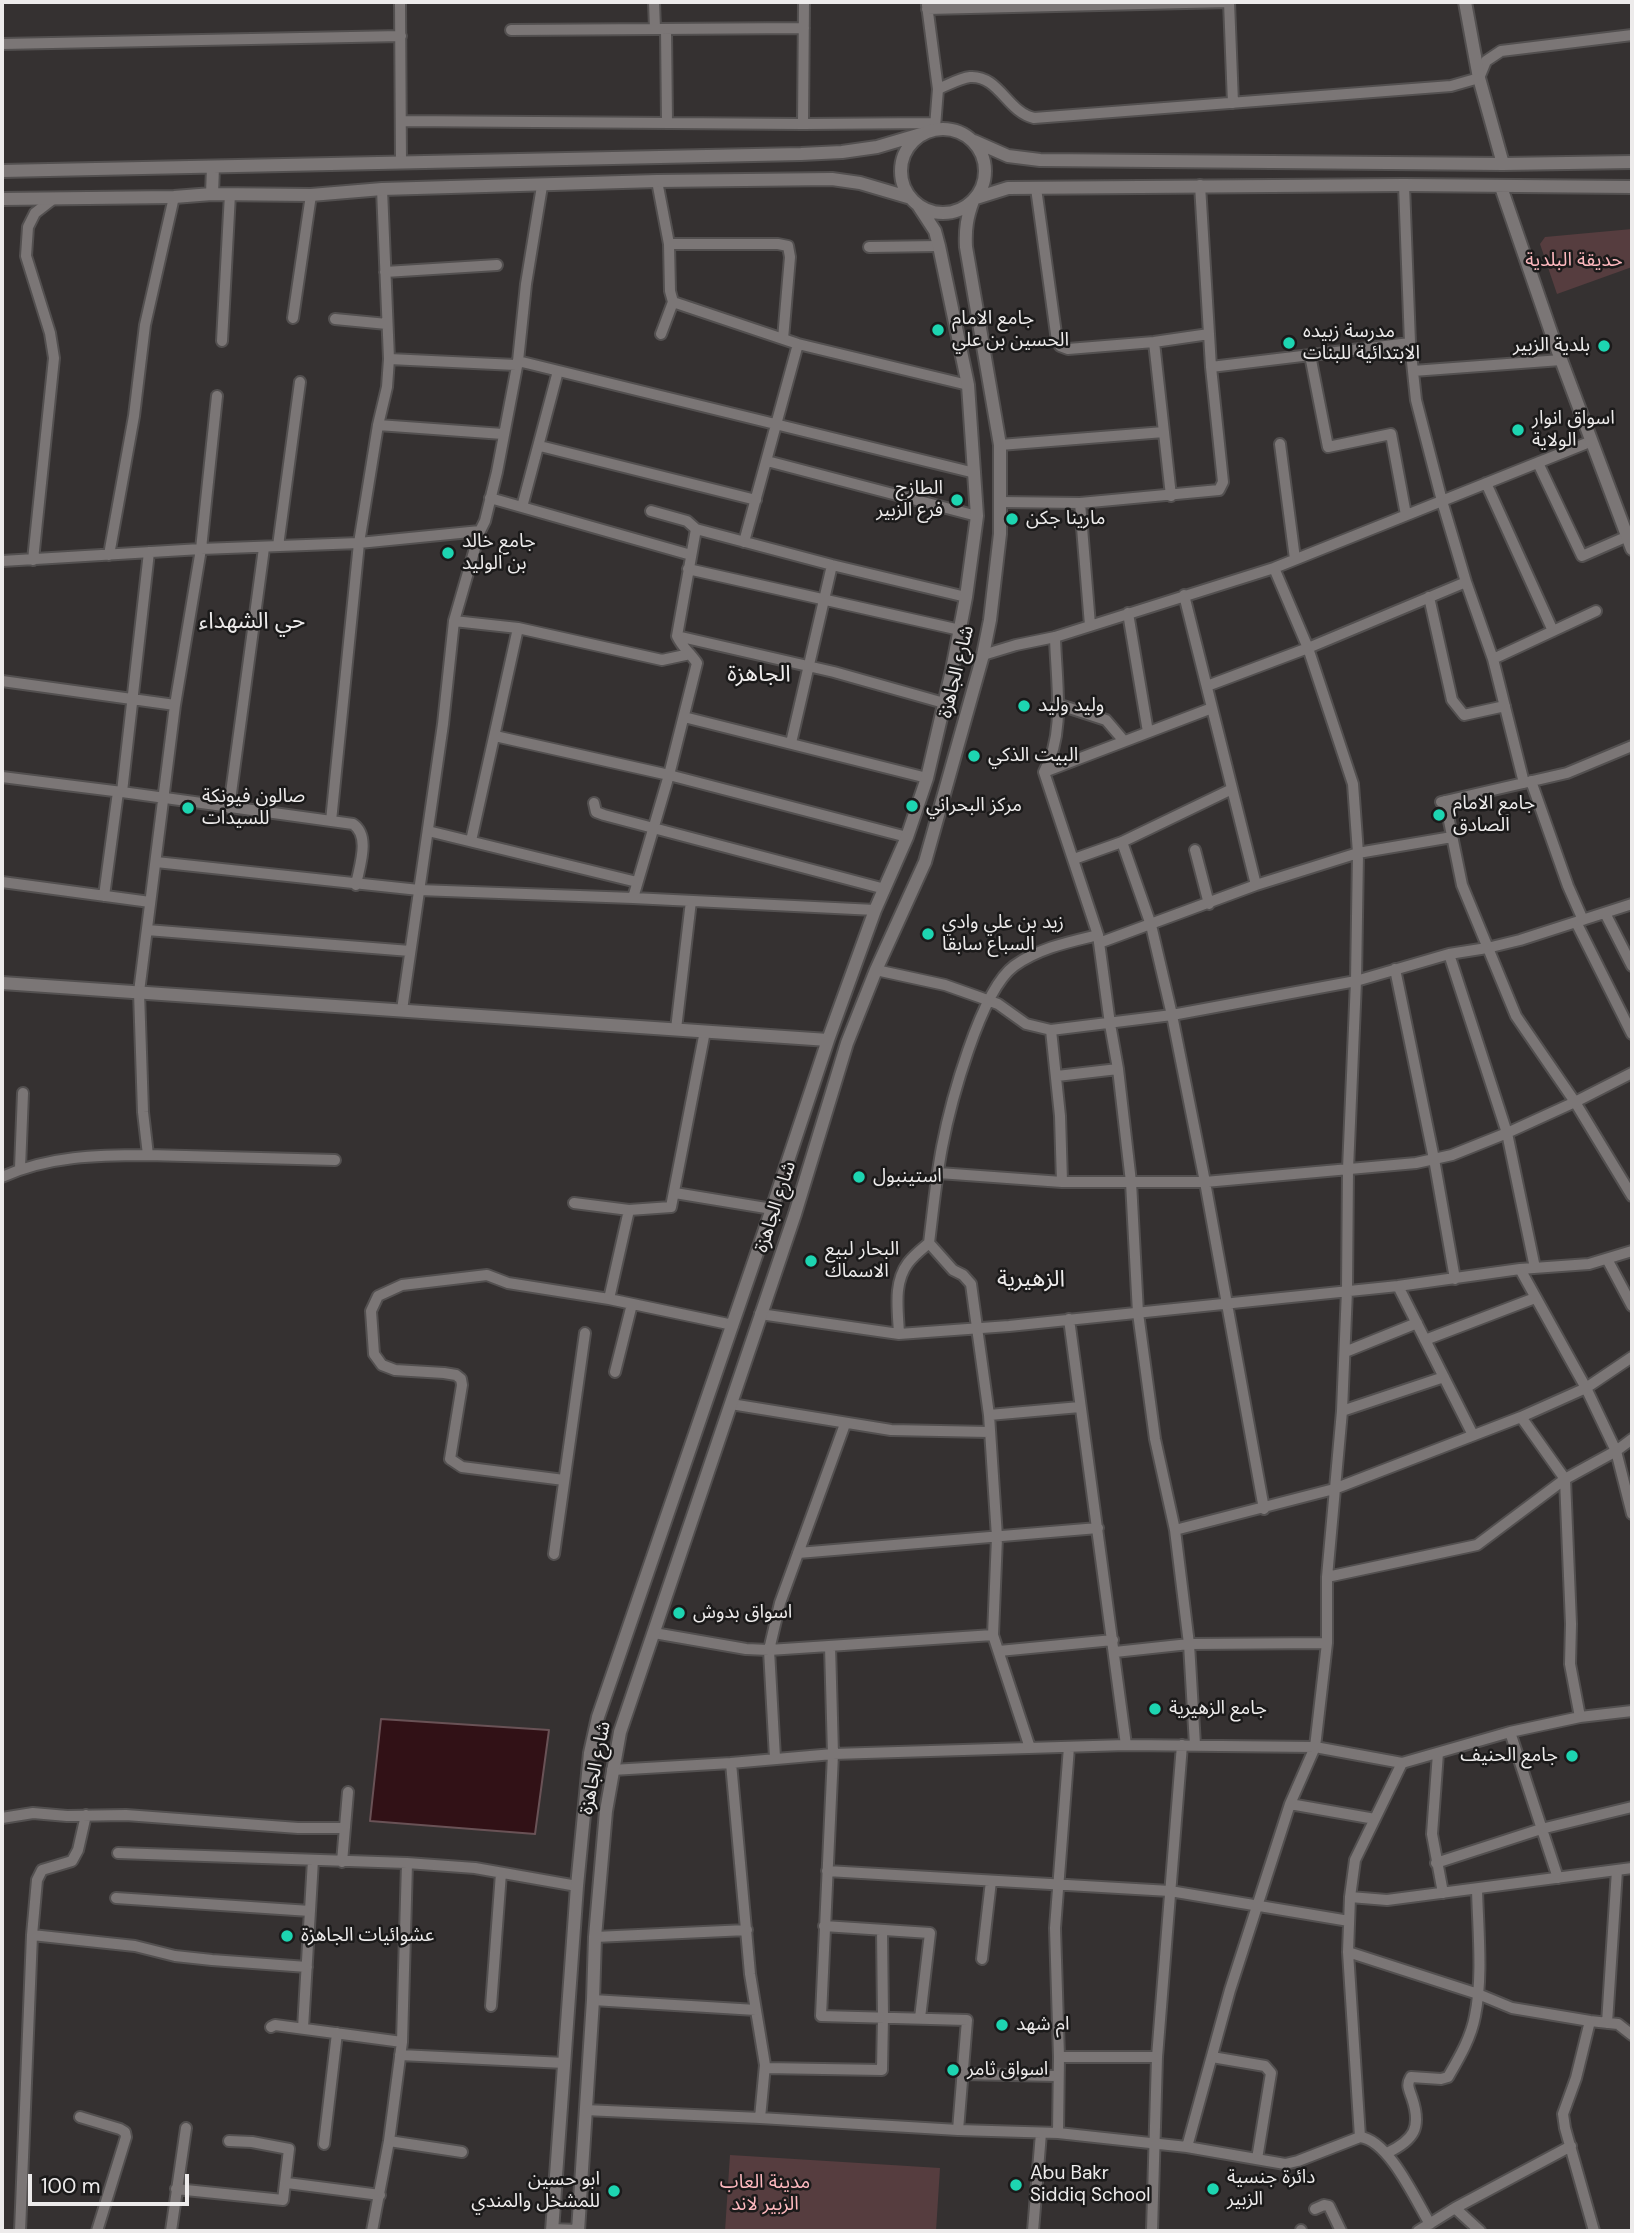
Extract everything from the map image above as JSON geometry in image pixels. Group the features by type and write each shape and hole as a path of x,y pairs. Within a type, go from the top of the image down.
{"street":[{"path":"400,2 401,163"},
{"path":"654,2 661,29 667,123"},
{"path":"803,124 804,2"},
{"path":"935,126 939,89 927,5 1228,2 1233,103"},
{"path":"1465,2 1479,78 1503,164"},
{"path":"511,30 804,28"},
{"path":"1479,78 1486,61 1501,51 1632,35"},
{"path":"2,44 401,36"},
{"path":"939,89 967,78 981,77 990,82 1018,112 1034,118 1451,86 1479,78"},
{"path":"402,121 935,126 962,133 1008,156 1040,160 1503,164 1632,162"},
{"path":"915,202 904,185 901,171 903,156 910,144 935,126"},
{"path":"2,171 842,152 877,147 921,134"},
{"path":"974,141 982,154 986,169 984,185 975,200"},
{"path":"212,194 213,167"},
{"path":"2,199 212,194 310,195 657,181 832,180 860,183 915,202 932,212 947,213 1008,188 1404,184 1632,187"},
{"path":"657,181 668,244 673,302 661,334"},
{"path":"1404,184 1410,343 1416,400 1442,500 1466,582 1493,659 1527,782 1579,921 1632,1034"},
{"path":"1001,502 1080,502 1219,490 1223,482 1211,367 1200,185"},
{"path":"402,1010 447,691 454,621 497,472 517,363 526,284 542,186"},
{"path":"1501,187 1518,242 1630,542 1582,556 1538,463"},
{"path":"1036,188 1057,341 1060,346 1068,349 1154,342 1209,334"},
{"path":"331,821 359,543 378,425 387,387 382,190"},
{"path":"222,341 230,194"},
{"path":"293,318 310,195"},
{"path":"108,555 134,416 145,325 174,197"},
{"path":"33,560 54,358 50,333 26,256 28,227 36,213 52,199"},
{"name":"شارع الجاهزة","path":"578,2231 595,1937 606,1811 620,1732 794,1214 847,1043 876,970 925,862 983,655 992,607 1000,534 1000,445 965,230 967,217 975,200"},
{"name":"شارع الجاهزة","path":"552,2231 577,1886 590,1753 598,1717 828,1040 875,910 907,837 927,778 966,597 976,516 968,385 935,231 915,202"},
{"path":"668,244 778,243 788,246 790,257 783,339"},
{"path":"869,247 939,246"},
{"path":"385,272 497,265"},
{"path":"950,307 961,301 975,303"},
{"path":"673,302 798,344 968,385"},
{"path":"335,319 387,324"},
{"path":"1154,342 1171,496"},
{"path":"1211,367 1410,343"},
{"path":"744,542 798,344"},
{"path":"1310,355 1328,447 1391,434 1406,514"},
{"path":"388,359 517,363 975,473"},
{"path":"1413,371 1561,360"},
{"path":"522,507 558,371"},
{"path":"278,546 300,382"},
{"path":"148,1155 143,1112 139,992 175,705 201,549 217,396"},
{"path":"378,425 503,434"},
{"path":"1000,445 1164,432"},
{"path":"983,655 1016,645 1055,638 1274,568 1592,441"},
{"path":"1280,444 1295,559"},
{"path":"540,446 756,500"},
{"path":"767,461 976,516"},
{"path":"1486,483 1553,631"},
{"path":"490,498 691,555"},
{"path":"1080,502 1090,625"},
{"path":"651,511 687,521 696,529 966,597"},
{"path":"633,898 669,775 697,663 683,648 677,636 696,529"},
{"path":"2,561 359,543 480,531"},
{"path":"975,535 1000,534"},
{"path":"229,808 264,548"},
{"path":"104,896 120,792 149,552"},
{"path":"791,743 832,565"},
{"path":"1187,2147 1230,1990 1290,1804 1315,1747 1327,1643 1327,1577 1342,1411 1356,981 1358,853 1353,784 1308,648 1274,568"},
{"path":"688,569 960,630"},
{"path":"1207,686 1308,648 1466,582"},
{"path":"1184,595 1256,885"},
{"path":"1429,597 1452,700 1456,707 1464,715 1505,706"},
{"path":"1493,659 1596,611"},
{"path":"1128,613 1148,733"},
{"path":"454,621 518,628 662,660 690,654"},
{"path":"471,841 518,628"},
{"path":"677,636 890,687 944,703"},
{"path":"1055,638 1058,734 1052,758 1044,772 1099,939 1118,1069 1130,1182 1139,1313 1155,1439 1175,1530 1189,1644 1195,1745"},
{"path":"2,681 175,705"},
{"path":"1057,704 1106,720 1125,741"},
{"path":"1044,772 1212,708"},
{"path":"684,717 927,778"},
{"path":"495,736 669,775 907,837"},
{"path":"1632,746 1567,773 1442,801 1462,885 1516,1016 1575,1102 1632,1196"},
{"path":"932,755 954,760"},
{"path":"2,777 354,824 361,832 363,842 356,885"},
{"path":"1074,859 1122,842 1233,789"},
{"path":"594,803 596,812 604,815 885,889"},
{"path":"428,831 637,882"},
{"path":"899,1334 897,1295 900,1279 908,1263 929,1243 942,1148 963,1066 988,1000 1012,967 1049,947 1099,939 1150,925 1256,885 1358,853 1452,837"},
{"path":"1122,842 1150,925 1172,1015 1264,1509"},
{"path":"1195,850 1209,904"},
{"path":"156,862 419,890 875,910"},
{"path":"2,882 150,902"},
{"path":"676,1029 691,901"},
{"path":"876,970 945,985 998,1004 1026,1024 1051,1030 1172,1015 1356,981 1449,954 1487,948 1632,904"},
{"path":"1605,913 1632,966"},
{"path":"147,930 410,951"},
{"path":"1449,954 1507,1133 1535,1268"},
{"path":"1395,969 1434,1159 1455,1279"},
{"path":"2,983 828,1040"},
{"path":"1051,1030 1057,1076 1062,1182"},
{"path":"573,1203 629,1210 671,1207 705,1031"},
{"path":"1057,1076 1118,1069"},
{"path":"939,1173 1062,1182 1205,1182 1416,1163 1452,1155 1507,1133 1632,1073"},
{"path":"20,1168 23,1093"},
{"path":"2,1177 20,1168 93,1155 335,1160"},
{"path":"675,1193 794,1214"},
{"path":"609,1299 629,1210"},
{"path":"929,1243 953,1270 963,1275 971,1284 989,1415 997,1536 993,1635 1030,1748"},
{"path":"760,1314 899,1334 1069,1320 1398,1286 1520,1269 1589,1264 1632,1251"},
{"path":"1606,1259 1632,1306"},
{"path":"1520,1269 1586,1388 1616,1451 1632,1514"},
{"path":"564,1480 462,1467 450,1459 461,1378 444,1373 395,1370 382,1365 374,1354 371,1311 378,1296 402,1284 487,1275 508,1283 609,1299 733,1325"},
{"path":"1398,1286 1473,1435"},
{"path":"1425,1340 1535,1298"},
{"path":"615,1372 632,1304"},
{"path":"1069,1320 1126,1745"},
{"path":"1345,1352 1416,1323"},
{"path":"554,1554 585,1333"},
{"path":"1175,1530 1334,1489 1521,1418 1586,1388 1632,1357"},
{"path":"1342,1411 1444,1377"},
{"path":"731,1404 891,1430 989,1432"},
{"path":"989,1415 1080,1407"},
{"path":"1521,1418 1565,1479 1570,1664 1580,1717"},
{"path":"775,1758 769,1650 780,1603 845,1424"},
{"path":"1327,1577 1477,1545 1565,1479 1616,1451 1632,1439"},
{"path":"798,1553 1098,1528"},
{"path":"653,1633 746,1649 769,1650 993,1635"},
{"path":"999,1651 1189,1644 1327,1643"},
{"path":"830,1646 833,1754 821,2016 967,2020 958,2130"},
{"path":"612,1770 833,1754 1126,1745 1315,1747 1402,1763 1510,1732 1580,1717 1632,1711"},
{"path":"1510,1732 1558,1878"},
{"path":"1152,2231 1157,2057 1182,1745"},
{"path":"1058,2133 1059,2057 1055,1928 1069,1747"},
{"path":"1438,1753 1432,1835 1443,1893"},
{"path":"730,1763 750,1974 765,2068 760,2118"},
{"path":"1360,2137 1348,1952 1350,1897 1355,1860 1402,1763"},
{"path":"342,1862 348,1792"},
{"path":"1290,1804 1375,1819"},
{"path":"1436,1863 1541,1829 1632,1807"},
{"path":"2,1818 33,1813 126,1815 299,1828 345,1828"},
{"path":"20,2231 32,1935 37,1880 42,1870 72,1861 78,1850 86,1815"},
{"path":"118,1853 407,1863 475,1868 577,1886"},
{"path":"303,2028 313,1860"},
{"path":"372,2231 380,2195 402,2042 407,1863"},
{"path":"1350,1897 1387,1900 1632,1868"},
{"path":"1607,2023 1617,1870"},
{"path":"827,1871 1170,1891 1349,1921"},
{"path":"491,2006 501,1873"},
{"path":"982,1959 991,1881"},
{"path":"1387,2154 1407,2143 1416,2122 1408,2081 1411,2077 1448,2077 1464,2049 1475,2019 1478,1994 1478,1889"},
{"path":"116,1898 310,1911"},
{"path":"824,1926 930,1933 919,2018"},
{"path":"595,1937 747,1930"},
{"path":"765,2068 881,2070 882,1930"},
{"path":"32,1935 135,1946 212,1960 307,1967"},
{"path":"1348,1952 1478,1994 1512,2008 1618,2024 1632,2035"},
{"path":"593,2000 756,2010"},
{"path":"1590,2021 1576,2078 1563,2114 1594,2231"},
{"path":"271,2027 275,2025 303,2028 402,2042"},
{"path":"324,2144 337,2033"},
{"path":"400,2055 565,2063"},
{"path":"1059,2057 1157,2057"},
{"path":"1212,2057 1265,2066 1270,2073 1257,2159"},
{"path":"963,2074 1057,2076"},
{"path":"585,2110 1058,2133 1187,2147 1285,2164 1360,2137 1367,2138 1387,2154 1430,2224"},
{"path":"80,2117 120,2129 125,2132 126,2137 97,2231"},
{"path":"171,2231 186,2128"},
{"path":"1034,2231 1041,2133"},
{"path":"176,2189 279,2201 285,2197 289,2149 253,2142 229,2141"},
{"path":"388,2141 462,2152"},
{"path":"1418,2231 1455,2208 1571,2146"},
{"path":"287,2183 380,2195"},
{"path":"1315,2209 1329,2206 1341,2231"},
{"path":"1455,2208 1480,2231"},
{"path":"552,2231 578,2231"}],"green space":[{"name":"حديقة البلدية","path":"1632,229 1632,267 1557,294 1540,244 1545,237"},
{"name":"مدينة العاب الزبير لاند","path":"730,2155 940,2168 936,2231 725,2231"}],"shaded area":[{"path":"381,1719 549,1730 535,1834 370,1821"}],"place":[{"name":"جامع الامام الحسين بن علي","path":"938,330"},
{"name":"مدرسة زبيده الابتدائية للبنات","path":"1289,343"},
{"name":"بلدية الزبير","path":"1604,346"},
{"name":"اسواق انوار الولاية","path":"1518,430"},
{"name":"الطازج فرع الزبير","path":"957,500"},
{"name":"مارينا جكن","path":"1012,519"},
{"name":"جامع خالد بن الوليد","path":"448,553"},
{"name":"وليد وليد","path":"1024,706"},
{"name":"البيت الذكي","path":"974,756"},
{"name":"مركز البحراني","path":"912,806"},
{"name":"صالون فيونكة للسيدات","path":"188,808"},
{"name":"جامع الامام الصادق","path":"1439,815"},
{"name":"زيد بن علي وادي السباع سابقا","path":"928,934"},
{"name":"استينبول","path":"859,1177"},
{"name":"البحار لبيع الاسماك","path":"811,1261"},
{"name":"اسواق بدوش","path":"679,1613"},
{"name":"جامع الزهيرية","path":"1155,1709"},
{"name":"جامع الحنيف","path":"1572,1756"},
{"name":"عشوائيات الجاهزة","path":"287,1936"},
{"name":"ام شهد","path":"1002,2025"},
{"name":"اسواق ثامر","path":"953,2070"},
{"name":"Abu Bakr Siddiq School","path":"1016,2185"},
{"name":"دائرة جنسية الزبير","path":"1213,2189"},
{"name":"ابو حسين للمشخل والمندي","path":"614,2191"}],"district":[{"name":"حي الشهداء","path":"252,622"},
{"name":"الجاهزة","path":"759,675"},
{"name":"الزهيرية","path":"1031,1280"}]}
